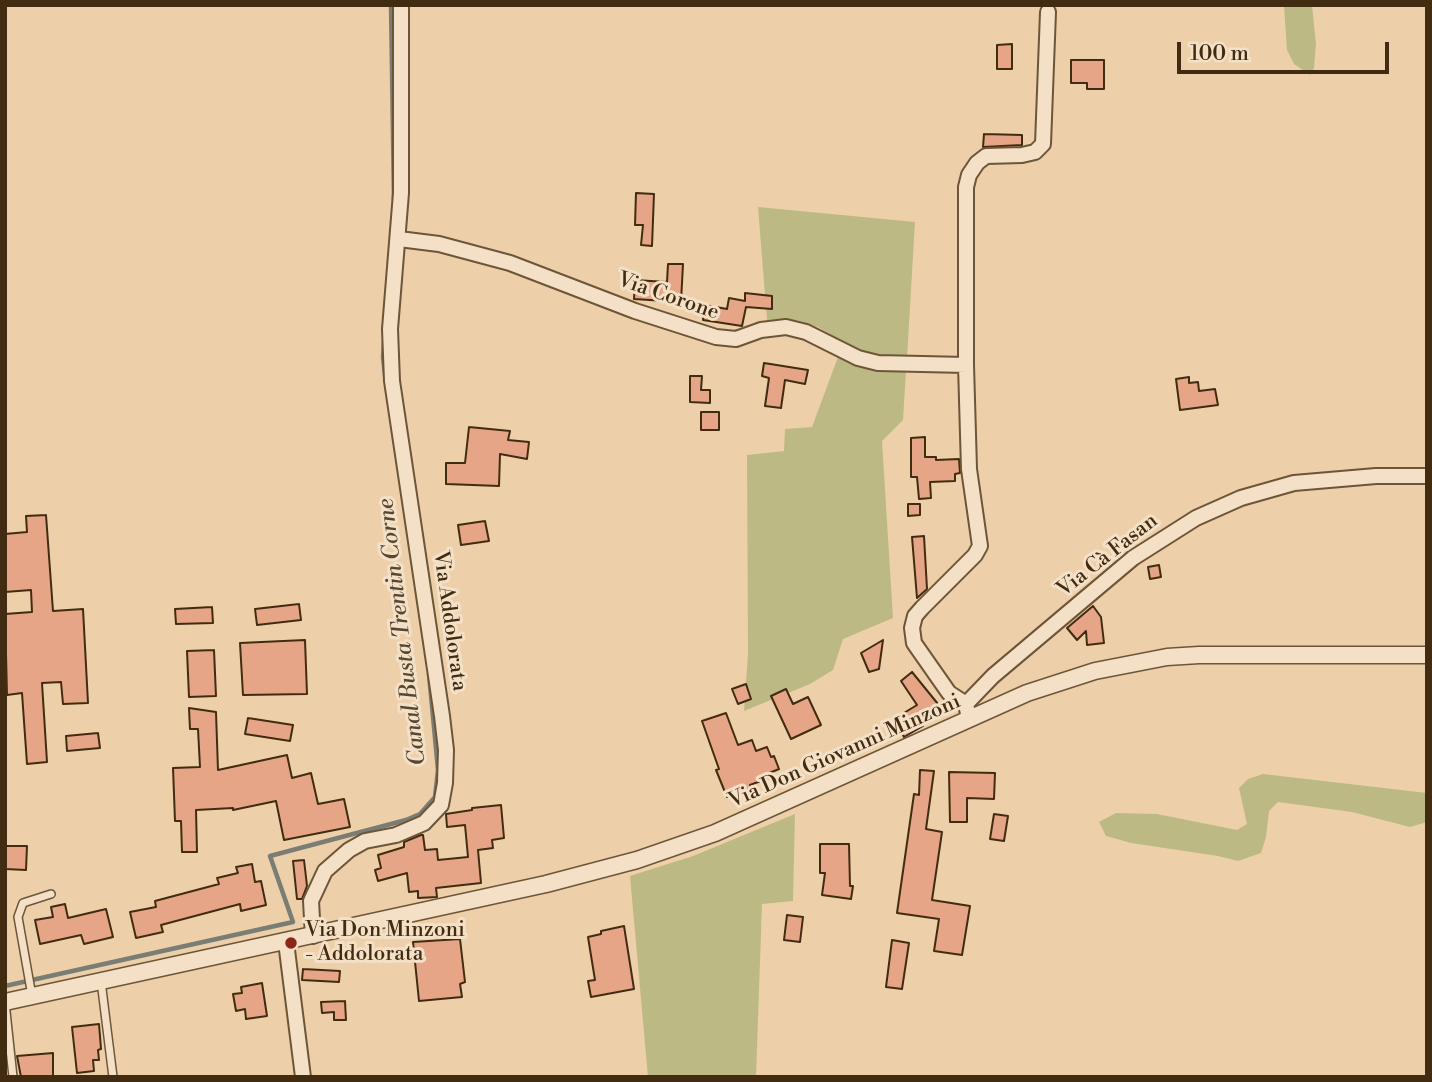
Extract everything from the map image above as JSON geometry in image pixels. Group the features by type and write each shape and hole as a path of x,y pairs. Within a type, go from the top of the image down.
{"street":[{"name":"Via Addolorata","path":"313,936 311,901 325,871 349,850 365,841 396,835 424,823 441,805 445,783 446,750 442,716 392,381 391,317 401,192 401,5"},
{"path":"967,711 949,693 914,643 912,628 915,616 975,555 979,546 969,469 966,187 969,175 986,156 1022,155 1035,152 1043,144 1048,12"},
{"name":"Via Corone","path":"399,239 439,244 510,263 635,311 716,337 736,339 761,330 786,327 806,332 858,358 878,363 966,365"},
{"name":"Via Cà Fasan","path":"967,711 993,676 1133,558 1196,518 1241,498 1294,483 1376,476 1427,476"},
{"name":"Via Don Giovanni Minzoni","path":"5,1002 594,873 675,848 792,800 967,711 1095,671 1167,657 1232,654 1427,655"},
{"path":"286,942 303,1077"}],"lane":[{"path":"32,997 18,917 23,903 51,894"},
{"path":"101,981 113,1077"},
{"name":"Via Don Giovanni Minzoni","path":"5,1002 13,1077"}],"shaded area":[{"path":"1284,5 1312,5 1316,44 1314,68 1310,75 1294,64 1287,50"},
{"path":"758,207 915,222 907,358 872,356 860,352 818,327 790,319 767,320"},
{"path":"838,357 869,368 906,370 903,420 882,441 893,618 843,639 833,670 810,684 744,711 748,653 747,455 784,451 785,429 812,427"},
{"path":"1263,774 1427,793 1427,822 1410,827 1352,812 1278,802 1269,811 1261,853 1238,861 1131,843 1106,836 1099,822 1116,813 1157,814 1237,830 1247,824 1239,788 1248,779"},
{"path":"795,814 793,901 762,904 756,1077 648,1077 630,876 693,856"}],"building":[{"path":"1012,44 1012,69 997,69 997,45"},
{"path":"1071,60 1104,60 1104,89 1087,89 1087,83 1071,83"},
{"path":"984,134 1022,135 1022,145 983,147"},
{"path":"636,193 654,194 652,246 641,245 643,225 635,225"},
{"path":"668,264 683,264 681,302 634,299 635,280 667,282"},
{"path":"745,293 772,296 772,309 746,307 742,326 703,320 705,305 727,309 729,298 745,301"},
{"path":"764,363 808,370 805,384 785,380 781,408 765,406 769,378 762,376"},
{"path":"690,376 702,376 701,390 710,390 710,403 690,402"},
{"path":"1189,377 1189,383 1198,382 1199,391 1215,389 1218,405 1180,410 1176,379"},
{"path":"701,412 719,412 719,430 701,430"},
{"path":"469,427 510,431 508,440 529,442 527,459 500,454 499,486 446,484 446,463 465,463"},
{"path":"925,437 925,457 936,457 936,460 959,459 960,473 955,474 955,481 930,482 931,498 919,499 917,477 911,477 911,438"},
{"path":"908,504 920,504 920,515 908,516"},
{"path":"46,515 53,611 83,609 88,703 63,704 61,682 42,683 47,762 27,764 22,693 7,695 5,614 32,612 31,590 5,592 5,534 27,532 26,516"},
{"path":"485,521 489,541 461,545 458,525"},
{"path":"924,536 927,589 917,598 912,537"},
{"path":"1159,565 1161,577 1150,579 1148,567"},
{"path":"299,604 301,620 257,625 255,609"},
{"path":"1093,606 1101,617 1104,643 1087,645 1086,631 1077,640 1067,628"},
{"path":"212,607 213,623 176,624 175,609"},
{"path":"305,640 307,694 243,695 240,643"},
{"path":"883,640 879,669 869,672 861,653"},
{"path":"214,650 216,696 189,697 187,651"},
{"path":"912,672 938,704 919,719 923,726 904,737 894,719 917,705 901,681"},
{"path":"746,684 751,699 738,704 732,689"},
{"path":"786,689 793,704 808,697 821,725 791,739 771,696"},
{"path":"189,708 216,712 218,770 287,755 292,778 311,773 318,804 344,799 350,827 284,840 276,801 233,810 196,810 197,852 182,852 181,821 175,821 173,768 200,767 198,729 190,729"},
{"path":"726,713 738,745 752,740 756,751 767,747 779,769 767,774 769,778 750,785 751,788 727,797 702,721"},
{"path":"248,718 293,725 290,741 245,734"},
{"path":"98,733 100,748 67,751 66,736"},
{"path":"920,770 934,771 926,829 942,832 932,900 970,906 962,955 934,951 939,919 897,913 914,794 919,795"},
{"path":"949,772 995,773 994,799 967,798 967,822 950,822"},
{"path":"501,805 504,838 492,840 493,848 478,850 481,883 436,888 437,897 418,898 418,891 409,892 407,873 378,881 375,870 381,868 378,855 404,847 404,842 421,835 425,850 437,849 438,860 468,857 465,825 447,827 446,814"},
{"path":"994,814 1008,816 1004,841 990,839"},
{"path":"820,844 849,844 850,886 853,886 851,899 822,895 825,873 820,873"},
{"path":"5,846 27,846 26,870 5,869"},
{"path":"304,860 307,886 302,899 297,899 293,861"},
{"path":"252,864 255,882 261,881 266,905 241,911 240,904 161,925 163,932 136,938 130,912 156,907 155,901 219,884 217,878 238,873 236,867"},
{"path":"65,904 68,918 106,909 113,937 84,944 81,935 40,944 35,920 53,917 51,907"},
{"path":"787,915 803,917 800,942 784,940"},
{"path":"624,926 634,989 591,997 588,981 595,980 588,937"},
{"path":"460,939 465,982 460,984 462,997 419,1001 413,942"},
{"path":"892,940 909,943 902,989 886,987"},
{"path":"303,969 340,971 339,982 302,980"},
{"path":"262,983 267,1016 246,1019 245,1009 236,1011 233,994 242,993 241,987"},
{"path":"345,1001 346,1020 334,1020 334,1012 322,1013 321,1002"},
{"path":"99,1024 99,1060 93,1060 94,1071 77,1073 72,1027"},
{"path":"53,1053 53,1077 21,1077 17,1056"}],"waterway":[{"name":"Canal Busta Trentin Corne","path":"391,5 394,200"},
{"name":"Canal Busta Trentin Corne","path":"384,342 385,375"},
{"name":"Canal Busta Trentin Corne","path":"5,986 293,922 270,856 406,820 420,814 435,797 438,770 429,674"}],"place":[{"name":"Via Don Minzoni - Addolorata","path":"291,943"}]}
